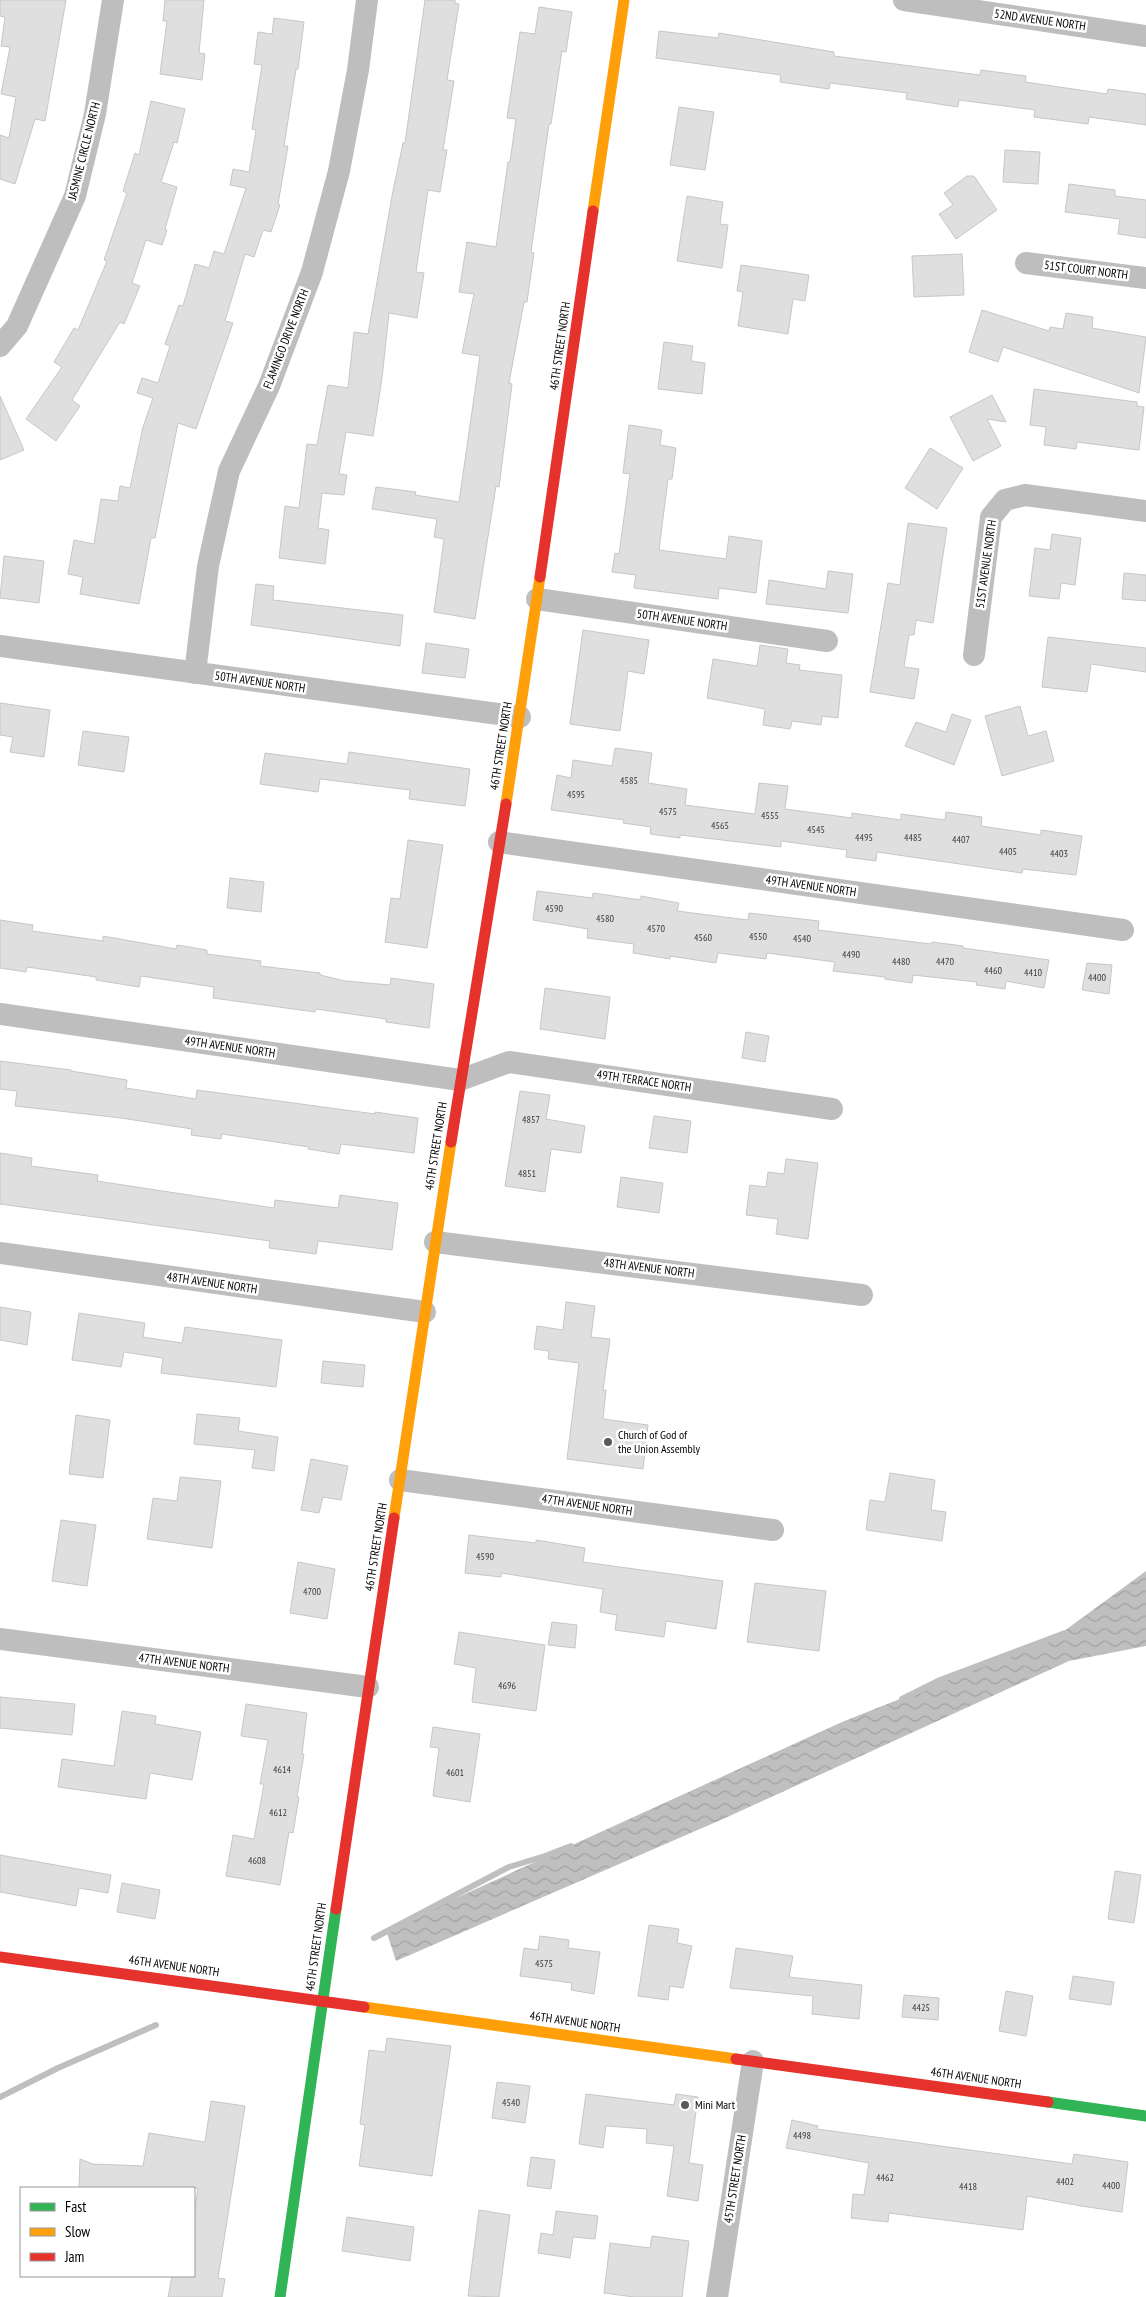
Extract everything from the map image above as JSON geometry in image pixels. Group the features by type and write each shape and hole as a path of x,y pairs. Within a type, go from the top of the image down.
{"street":[{"name":"JASMINE CIRCLE NORTH","path":"0,346 17,326 75,196 95,114 113,0"},
{"name":"FLAMINGO DRIVE NORTH","path":"195,673 208,566 229,471 269,386 312,272 339,171 358,70 367,0"},
{"name":"46TH STREET NORTH","path":"280,2297 368,1687 435,1242 520,717 624,0"},
{"name":"52ND AVENUE NORTH","path":"904,0 1146,36"},
{"name":"51ST COURT NORTH","path":"1026,262 1146,278"},
{"name":"51ST AVENUE NORTH","path":"974,654 991,517 1005,500 1025,495 1146,511"},
{"name":"50TH AVENUE NORTH","path":"537,599 827,641"},
{"name":"50TH AVENUE NORTH","path":"0,646 520,717"},
{"name":"49TH AVENUE NORTH","path":"499,842 1123,930"},
{"name":"49TH AVENUE NORTH","path":"0,1014 460,1080"},
{"name":"49TH TERRACE NORTH","path":"460,1080 509,1062 832,1109"},
{"name":"48TH AVENUE NORTH","path":"435,1242 862,1295"},
{"name":"48TH AVENUE NORTH","path":"0,1253 425,1312"},
{"name":"47TH AVENUE NORTH","path":"400,1480 773,1530"},
{"name":"47TH AVENUE NORTH","path":"0,1640 368,1687"},
{"name":"46TH AVENUE NORTH","path":"0,1957 323,2000 1146,2116"},
{"name":"45TH STREET NORTH","path":"717,2297 753,2061"}],"water":[{"path":"1146,1571 1146,1646 1069,1661 723,1819 396,1961 386,1930 842,1722 1056,1637"}],"building":[{"path":"0,0 66,0 45,121 35,119 15,184 0,179 0,135 9,138 16,97 1,94 10,47 1,46 5,17 0,16"},
{"path":"165,0 204,0 199,53 205,54 202,80 160,74 167,21 163,21"},
{"path":"425,0 455,0 455,3 459,4 447,80 454,81 443,150 447,150 440,192 428,190 416,272 424,273 417,318 389,313 373,436 346,432 339,474 347,475 344,495 322,493 318,528 329,530 325,564 279,558 285,506 299,508 307,444 317,445 328,385 348,388 354,332 368,334 392,196 403,143 405,143"},
{"path":"539,7 572,12 566,52 562,51 551,124 549,124 531,252 534,253 527,302 524,302 509,383 512,384 499,487 496,486 475,619 434,612 444,539 434,537 437,519 372,509 376,487 416,492 415,495 459,502 480,356 462,353 474,294 459,292 467,242 496,247 516,119 507,118 520,32 535,34"},
{"path":"274,18 304,22 298,69 296,69 284,146 288,146 278,204 280,205 271,232 263,230 254,257 245,254 225,321 233,323 196,429 178,423 155,538 151,538 139,604 80,594 83,577 68,574 74,540 94,544 101,499 118,501 120,486 130,488 143,427 153,398 137,393 142,378 158,383 170,346 165,344 179,305 183,306 195,264 209,268 214,251 224,254 246,188 230,185 233,169 249,172 256,130 252,129 262,65 254,64 258,32 272,34"},
{"path":"659,31 718,38 719,33 834,52 834,56 980,75 981,70 1026,76 1025,82 1107,94 1108,89 1146,94 1146,125 1089,117 1088,124 1034,117 1035,110 959,100 958,107 906,99 907,93 830,83 829,89 780,82 781,75 656,58"},
{"path":"151,101 185,109 177,143 174,142 161,182 177,187 165,229 167,230 162,245 146,240 132,283 140,286 124,324 120,322 72,400 80,406 56,441 26,419 62,367 54,362 74,328 78,330 107,261 104,260 127,193 123,191 135,153 139,155"},
{"path":"679,107 714,112 705,170 670,165"},
{"path":"1005,150 1040,152 1038,184 1003,182"},
{"path":"967,176 974,176 997,210 956,239 939,214 953,205 944,193"},
{"path":"1069,184 1115,190 1115,196 1146,200 1146,238 1118,234 1120,219 1065,212"},
{"path":"687,196 723,202 720,224 728,225 722,268 677,261"},
{"path":"962,254 964,295 914,297 912,256"},
{"path":"741,265 809,275 805,301 793,299 788,334 738,326 743,292 737,291"},
{"path":"982,310 1049,331 1050,327 1063,329 1066,313 1093,317 1092,328 1146,337 1139,393 1003,347 998,362 969,352"},
{"path":"664,342 693,346 691,361 705,363 702,394 658,389"},
{"path":"1034,389 1137,402 1137,406 1144,407 1139,450 1077,442 1076,449 1044,445 1046,427 1030,425"},
{"path":"992,395 1006,422 987,419 1001,446 973,461 950,417"},
{"path":"0,396 24,450 0,460"},
{"path":"629,425 662,430 660,445 676,448 672,479 668,479 659,550 726,559 729,536 762,541 756,593 719,588 718,599 634,588 636,575 612,572 615,553 619,554 630,474 623,473"},
{"path":"930,448 963,468 937,509 905,488"},
{"path":"908,523 947,528 933,623 916,620 914,635 909,635 904,667 919,669 914,699 870,692 888,583 900,585"},
{"path":"1052,534 1081,538 1075,585 1061,583 1059,599 1029,596 1035,548 1050,550"},
{"path":"4,556 44,561 39,603 0,598"},
{"path":"828,571 853,574 848,613 766,604 769,580 826,589"},
{"path":"1124,573 1146,575 1146,601 1122,599"},
{"path":"256,584 274,586 273,600 403,615 400,646 251,625"},
{"path":"583,630 649,640 644,674 628,671 620,731 570,724"},
{"path":"1048,637 1146,648 1146,672 1091,664 1087,692 1042,687"},
{"path":"426,643 469,649 465,678 422,673"},
{"path":"760,645 788,649 786,663 800,665 799,670 842,675 838,718 822,716 821,725 792,721 790,729 763,725 765,709 707,698 713,659 757,666"},
{"path":"0,703 50,710 44,757 10,752 13,737 0,735"},
{"path":"1020,706 1028,736 1046,731 1054,761 1002,776 985,716"},
{"path":"952,714 971,720 954,765 905,746 916,722 946,732"},
{"path":"83,731 129,737 124,772 78,765"},
{"path":"615,748 652,753 648,783 687,789 685,805 755,814 759,783 788,786 785,809 852,818 852,813 901,820 901,814 945,820 946,812 982,817 981,826 1041,835 1041,830 1082,836 1076,875 1023,869 1022,873 877,852 876,861 846,857 847,850 781,841 781,847 680,835 680,838 650,834 651,827 623,823 624,820 551,810 557,775 571,778 573,760 612,766"},
{"path":"349,752 470,769 465,806 409,799 410,790 320,779 318,792 260,784 265,753 347,764"},
{"path":"408,840 443,845 427,948 385,942 391,898 400,899"},
{"path":"230,878 264,882 261,912 227,908"},
{"path":"537,891 592,898 593,893 641,900 641,896 679,903 677,911 748,920 749,913 819,921 818,930 931,944 932,942 963,946 963,948 1049,960 1044,988 1006,981 1005,989 976,985 977,982 913,975 912,983 885,979 885,977 833,971 835,962 767,953 766,959 718,953 716,963 670,956 670,959 633,953 634,944 587,938 588,929 533,920"},
{"path":"0,920 33,925 32,931 103,941 103,936 176,949 177,945 207,950 207,954 261,961 260,966 320,973 320,975 345,981 390,985 391,978 434,984 429,1028 386,1022 386,1019 316,1009 315,1012 213,998 214,987 141,976 139,987 96,980 96,977 27,967 26,972 0,968"},
{"path":"1087,963 1112,965 1109,994 1082,990"},
{"path":"545,988 610,997 605,1039 540,1029"},
{"path":"746,1032 769,1036 765,1062 742,1058"},
{"path":"0,1061 71,1070 127,1080 126,1088 196,1099 197,1090 418,1118 414,1153 341,1144 339,1154 308,1149 309,1147 222,1134 221,1139 191,1135 192,1129 121,1118 15,1106 17,1091 0,1089"},
{"path":"520,1091 550,1095 546,1119 585,1126 581,1153 551,1149 545,1192 505,1186"},
{"path":"654,1116 691,1121 687,1153 649,1148"},
{"path":"0,1153 32,1158 31,1166 98,1175 97,1181 274,1208 275,1200 338,1208 340,1195 398,1203 392,1250 318,1241 316,1254 269,1248 270,1241 0,1204"},
{"path":"786,1159 818,1163 808,1239 776,1234 778,1219 746,1215 750,1185 766,1187 768,1172 784,1174"},
{"path":"621,1177 663,1183 659,1213 617,1207"},
{"path":"566,1302 595,1306 591,1337 610,1339 603,1390 606,1390 603,1419 648,1425 643,1469 567,1459 579,1363 548,1359 549,1351 534,1349 537,1326 563,1330"},
{"path":"0,1307 31,1312 27,1345 0,1340"},
{"path":"79,1313 145,1323 143,1337 182,1343 185,1327 282,1340 276,1387 161,1373 163,1358 124,1352 121,1367 72,1360"},
{"path":"323,1361 365,1365 363,1387 321,1383"},
{"path":"197,1414 240,1418 238,1431 278,1437 274,1471 252,1468 255,1450 194,1444"},
{"path":"76,1415 110,1420 103,1478 69,1474"},
{"path":"311,1459 348,1466 341,1500 323,1497 319,1513 301,1510"},
{"path":"890,1473 935,1480 931,1510 946,1512 942,1541 866,1530 870,1500 885,1502"},
{"path":"180,1477 221,1481 212,1548 147,1539 153,1498 177,1501"},
{"path":"61,1520 96,1525 87,1586 52,1581"},
{"path":"469,1535 536,1543 536,1540 585,1548 583,1562 723,1581 716,1629 666,1621 664,1637 615,1630 617,1615 600,1612 603,1589 501,1573 501,1577 465,1573"},
{"path":"298,1562 335,1569 327,1619 290,1613"},
{"path":"755,1583 826,1591 819,1651 747,1642"},
{"path":"552,1622 577,1625 575,1648 548,1645"},
{"path":"459,1632 545,1645 536,1711 472,1702 476,1668 454,1664"},
{"path":"0,1697 75,1704 72,1735 0,1728"},
{"path":"246,1704 307,1713 302,1754 304,1754 297,1797 299,1797 293,1833 289,1832 280,1885 226,1876 233,1835 254,1839 264,1784 260,1784 268,1740 241,1736"},
{"path":"122,1711 156,1716 155,1724 201,1732 192,1780 150,1773 146,1799 58,1787 62,1759 114,1766"},
{"path":"433,1727 480,1734 470,1802 433,1796 439,1748 430,1747"},
{"path":"0,1855 111,1875 108,1893 79,1888 76,1906 0,1892"},
{"path":"1115,1871 1141,1875 1134,1923 1108,1919"},
{"path":"122,1883 160,1890 155,1919 117,1912"},
{"path":"649,1925 679,1929 677,1943 692,1946 683,1988 670,1986 668,2000 638,1996"},
{"path":"540,1936 569,1940 568,1948 600,1952 594,1994 571,1990 572,1983 520,1976 524,1948 538,1950"},
{"path":"736,1948 793,1956 789,1977 862,1985 859,2019 812,2014 813,1996 730,1988"},
{"path":"1073,1976 1114,1982 1111,2005 1069,1999"},
{"path":"1006,1991 1033,1996 1026,2036 999,2031"},
{"path":"904,1995 939,1998 938,2020 902,2017"},
{"path":"387,2038 451,2046 432,2176 359,2166 365,2125 360,2124 369,2050 385,2052"},
{"path":"497,2082 530,2086 525,2123 492,2118"},
{"path":"586,2094 674,2105 676,2094 698,2097 689,2163 703,2165 698,2201 667,2196 674,2146 646,2143 647,2129 606,2126 603,2148 579,2144"},
{"path":"211,2101 245,2106 218,2278 225,2279 222,2297 168,2297 172,2277 195,2277 195,2208 198,2188 79,2187 80,2159 93,2164 143,2166 149,2133 205,2142"},
{"path":"792,2120 818,2126 817,2129 1072,2164 1074,2154 1128,2162 1122,2212 1027,2196 1023,2230 889,2213 888,2222 851,2218 853,2194 864,2195 869,2163 786,2148"},
{"path":"531,2157 555,2160 551,2189 527,2186"},
{"path":"479,2210 510,2215 499,2297 468,2296"},
{"path":"556,2211 598,2216 595,2239 573,2237 570,2258 538,2253 541,2233 553,2235"},
{"path":"347,2217 414,2227 410,2261 342,2251"},
{"path":"652,2236 689,2241 682,2297 634,2297 604,2293 610,2243 650,2248"}],"waterway":[{"path":"902,1699 940,1680 1065,1633"},
{"path":"374,1938 509,1867 571,1846"},
{"path":"0,2097 58,2068 156,2025"}],"traffic: fast":[{"path":"280,2297 336,1909"},
{"path":"1048,2102 1146,2116"}],"traffic: slow":[{"path":"593,211 624,0"},
{"path":"506,804 540,577"},
{"path":"394,1518 451,1142"},
{"path":"364,2007 736,2059"}],"traffic: jam":[{"path":"540,577 593,211"},
{"path":"451,1142 506,804"},
{"path":"336,1909 394,1518"},
{"path":"0,1957 364,2007"},
{"path":"736,2059 1048,2102"}],"place":[{"name":"Church of God of the Union Assembly","path":"608,1442"},
{"name":"Mini Mart","path":"685,2105"}]}
